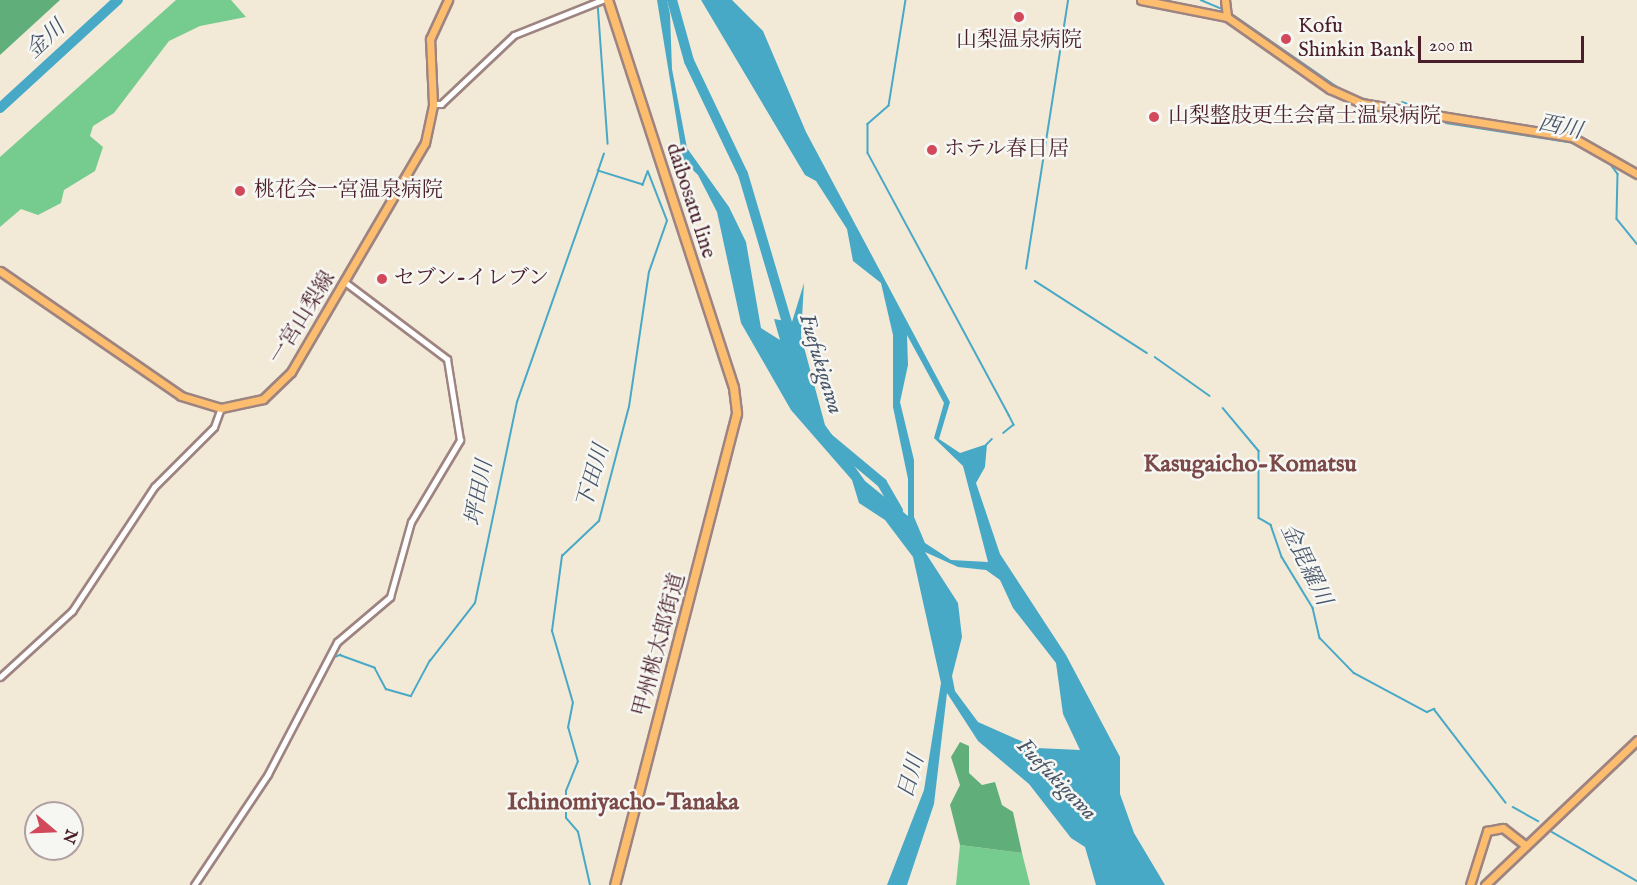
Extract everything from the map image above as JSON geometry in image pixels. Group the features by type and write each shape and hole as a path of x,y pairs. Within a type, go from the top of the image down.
{"highway":[{"name":"daibosatu line","path":"608,0 734,388 737,414"},
{"name":"甲州桃太郎街道","path":"615,885 737,414"}],"main road":[{"name":"一宮山梨線","path":"0,271 174,392 221,408 249,405 282,383 345,282 425,143 433,104 430,39 448,0"},
{"path":"1141,0 1226,9 1352,100 1572,137 1637,174"},
{"path":"1485,885 1637,740"},
{"path":"1470,885 1487,831 1503,828 1526,846"}],"street":[{"path":"433,104 441,104 514,35 601,0"},
{"path":"194,885 264,781 337,642 390,597 411,522 460,440 447,359 345,282"},
{"path":"0,677 72,611 154,487 214,427 221,408"}],"green space":[{"path":"0,0 60,0 0,55"},
{"path":"176,0 231,0 246,17 200,26 169,41 114,113 93,126 90,136 103,147 95,171 64,190 61,203 38,215 21,209 0,227 0,157"},
{"path":"960,742 969,746 969,773 982,785 995,782 1002,805 1013,812 1022,853 960,845 950,805 960,785 951,757"},
{"path":"960,845 1022,853 1030,885 956,885"}],"water":[{"path":"657,0 667,0 670,14 672,69 687,148 729,207 746,242 761,328 780,340 774,319 792,322 804,283 801,336 825,425 865,481 908,516 908,479 893,407 893,335 881,283 853,261 847,229 816,181 805,175 701,0 732,0 763,31 806,132 950,402 939,439 960,453 987,444 985,467 976,483 1000,554 1066,655 1120,757 1120,794 1134,833 1165,885 1096,885 1085,847 1071,838 1029,784 978,741 947,693 934,804 907,885 887,885 924,790 941,683 913,557 885,520 859,503 852,480 791,410 741,323 717,212 698,175 683,160","holes":["907,335 944,403 934,438 963,466 988,562 951,560 925,543 914,517 914,460 900,402 908,365","925,552 958,567 986,570 1000,580 1013,608 1056,663 1063,714 1080,750 1037,748 978,722 955,691 952,676 962,637 958,603"]}],"waterway":[{"name":"金川","path":"0,108 118,0"},
{"name":"Fuefukigawa","path":"672,0 689,61 743,174 790,333"},
{"path":"906,0 889,106 868,124 868,153 1014,425 1004,433"},
{"name":"金毘羅川","path":"1026,269 1068,0"},
{"name":"西川","path":"1201,0 1222,9"},
{"name":"下田川","path":"598,3 608,144"},
{"name":"西川","path":"1229,12 1343,91"},
{"name":"西川","path":"1356,97 1377,102"},
{"name":"西川","path":"1402,102 1433,112"},
{"name":"西川","path":"1446,123 1580,144"},
{"name":"下田川","path":"590,885 578,832 566,818 566,791 578,762 568,728 573,703 552,631 562,556 599,521 629,407 649,272 667,221 648,172 643,185 598,171 604,154"},
{"name":"西川","path":"1609,162 1618,174 1617,219 1637,244"},
{"name":"坪田川","path":"321,681 332,658 340,655 375,668 386,689 411,696 430,661 475,603 517,402 598,172"},
{"name":"金毘羅川","path":"1035,281 1147,353"},
{"name":"金毘羅川","path":"1155,357 1210,396"},
{"name":"金毘羅川","path":"1223,408 1259,451 1259,518 1271,525 1282,557 1313,608 1320,638 1354,673 1427,712 1434,709 1506,803"},
{"name":"Fuefukigawa","path":"827,437 882,483 898,511"},
{"path":"986,445 992,439"},
{"name":"坪田川","path":"228,839 269,781 316,690"},
{"name":"金毘羅川","path":"1513,807 1538,821"},
{"name":"金毘羅川","path":"1552,832 1637,881"}],"place":[{"name":"山梨温泉病院","path":"1019,17"},
{"name":"Kofu Shinkin Bank","path":"1286,39"},
{"name":"山梨整肢更生会富士温泉病院","path":"1154,117"},
{"name":"ホテル春日居","path":"932,150"},
{"name":"桃花会一宮温泉病院","path":"240,191"},
{"name":"セブン-イレブン","path":"382,279"}],"district":[{"name":"Kasugaicho-Komatsu","path":"1250,465"},
{"name":"Ichinomiyacho-Tanaka","path":"623,803"}],"water label":[{"name":"日川","path":"912,777"}]}
